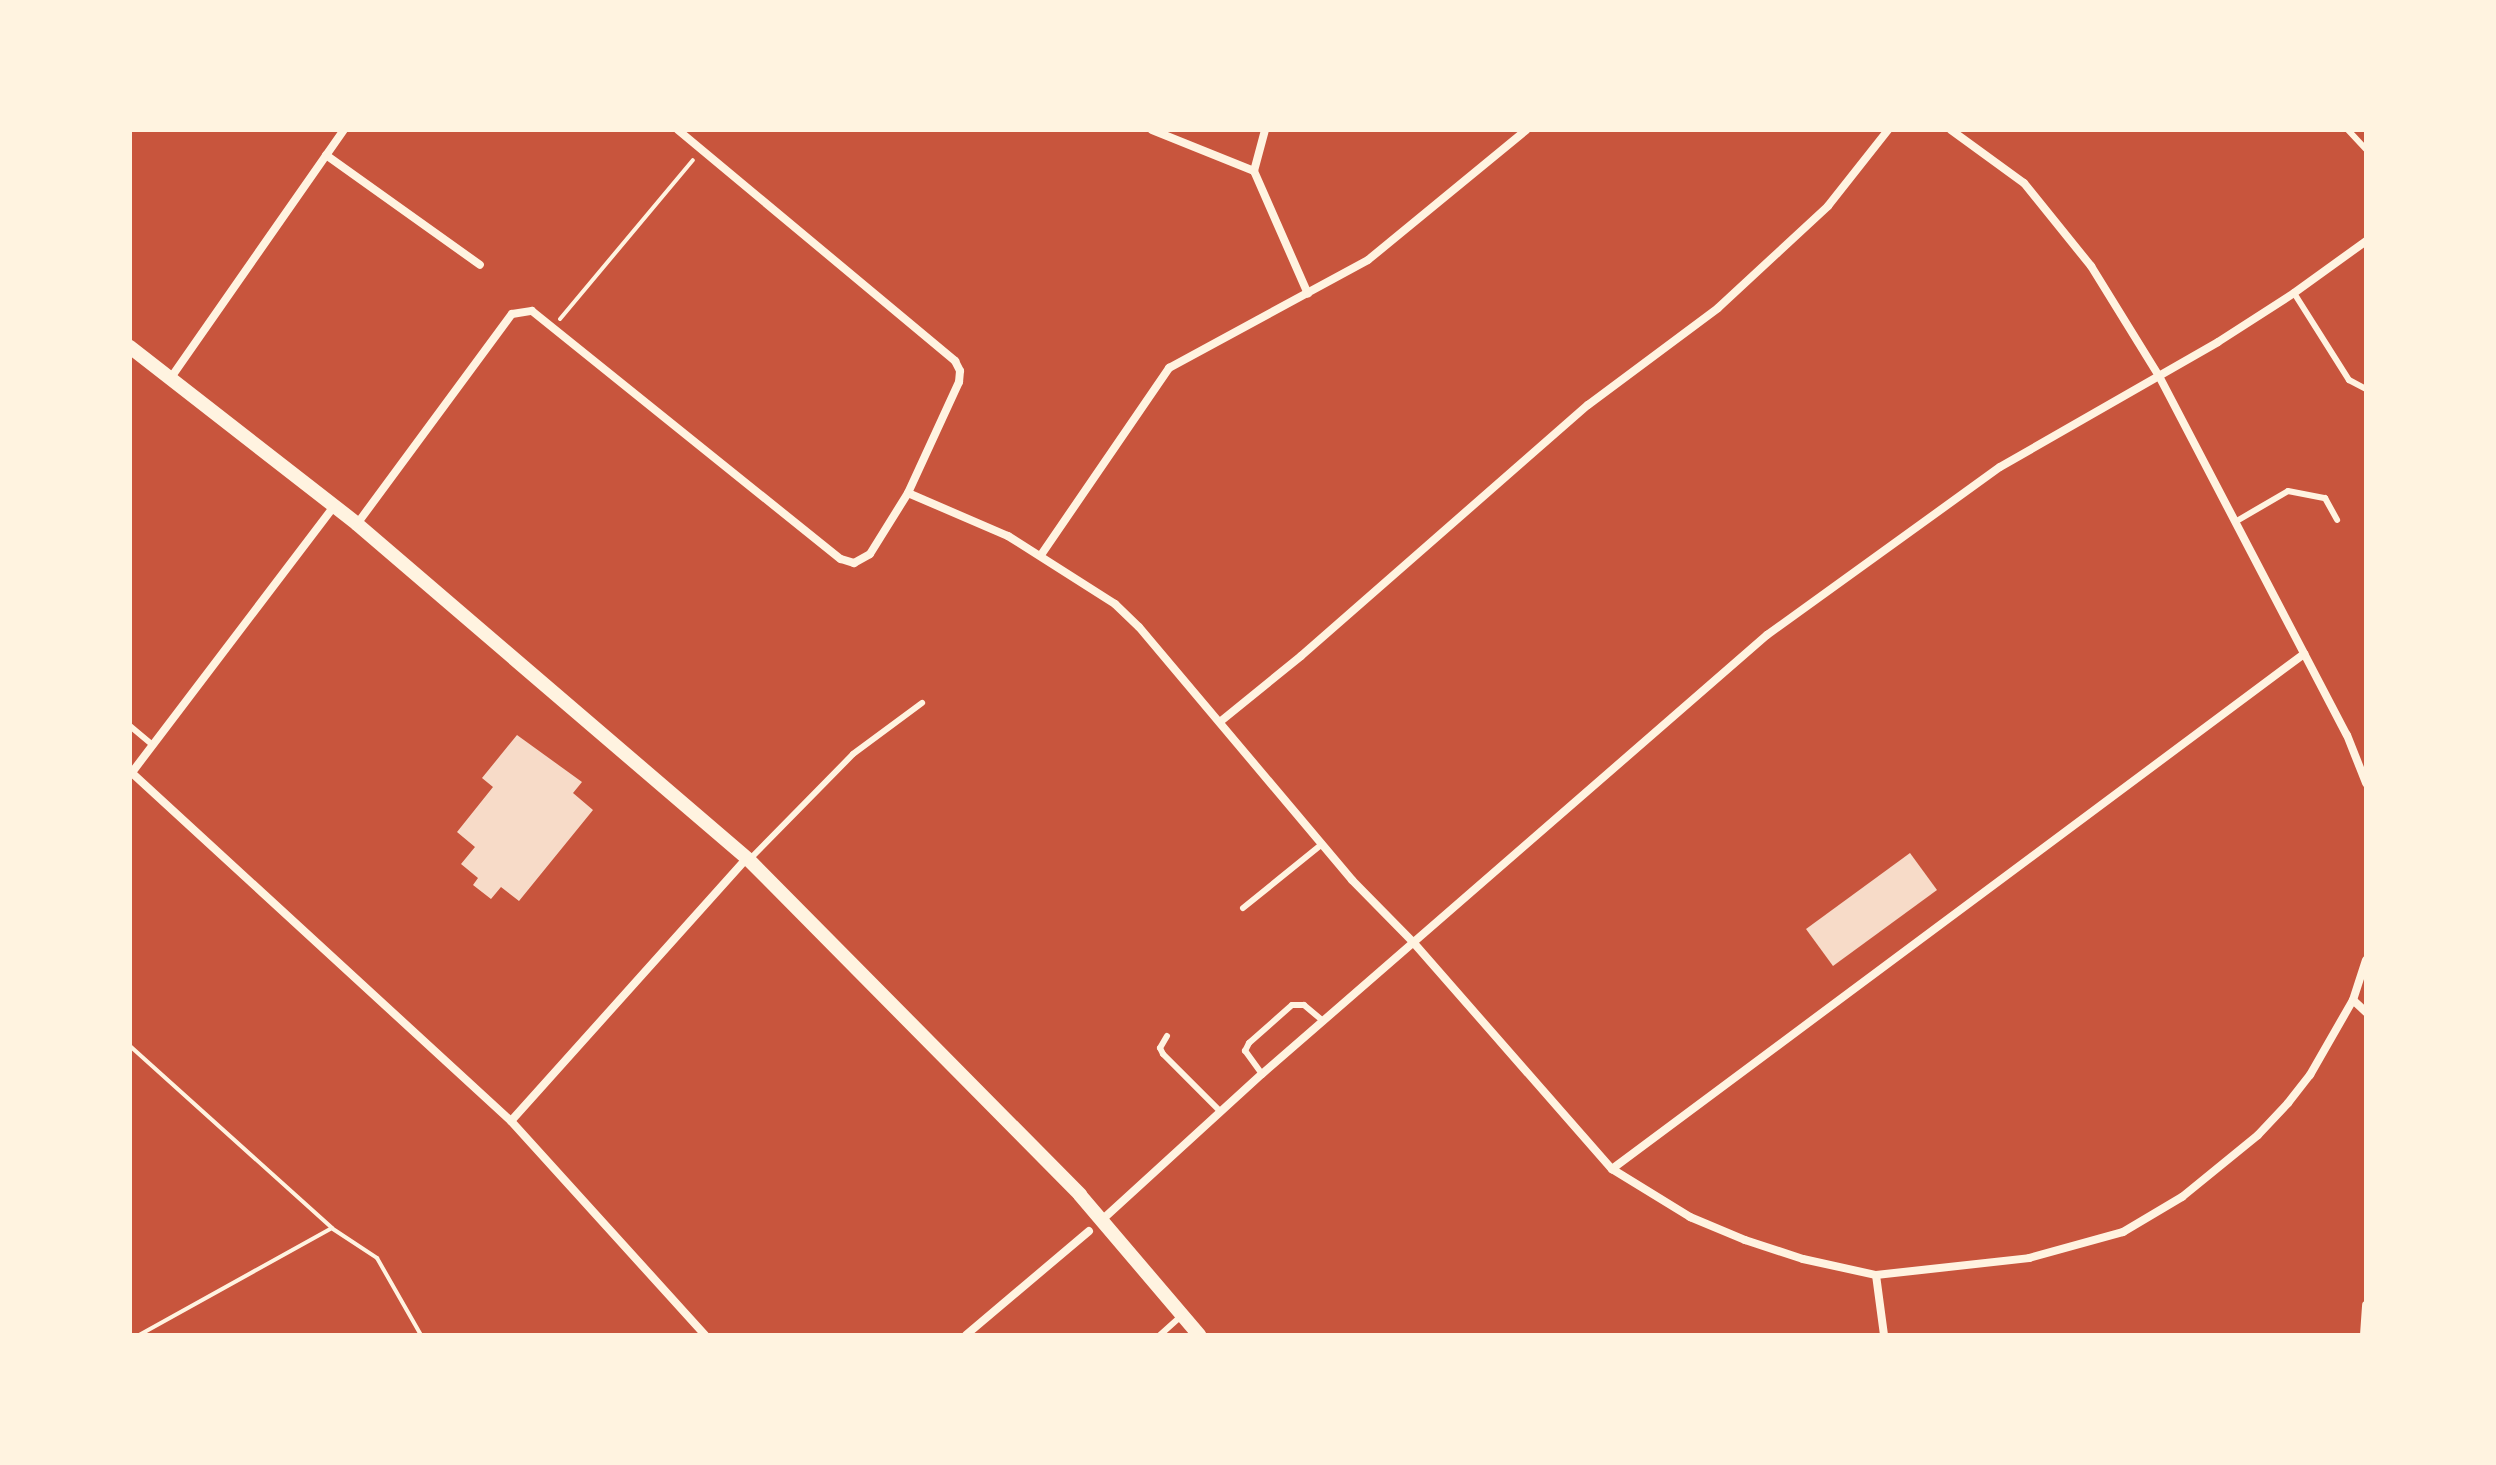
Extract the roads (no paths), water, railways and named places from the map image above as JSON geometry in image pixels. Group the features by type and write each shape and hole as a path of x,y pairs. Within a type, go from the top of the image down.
{"street":[{"path":"170,379 344,130"},
{"path":"357,524 512,314 532,311 841,559 854,563 870,554 908,493 959,382 960,371 955,361 678,130"},
{"path":"1152,130 1254,171"},
{"path":"1265,130 1254,171 1308,294"},
{"path":"1041,555 1169,368 1368,260 1526,130"},
{"path":"1221,721 1301,656 1588,405 1718,308 1828,206 1888,130"},
{"path":"1951,130 2024,183 2062,226 2159,376 2347,735 2366,783"},
{"path":"326,155 480,265"},
{"path":"1103,1219 1262,1074 1789,618 2000,467 2159,376 2294,293 2366,241"},
{"path":"130,347 357,524 748,859 1103,1219 1199,1335"},
{"path":"908,493 1008,536 1115,604 1221,721 1322,844 1413,942 1612,1169 1690,1217 1803,1259 1876,1275 2029,1258 2123,1232 2182,1197 2258,1135 2310,1075 2353,1000 2366,960"},
{"path":"334,506 131,774 511,1121 705,1335"},
{"path":"1612,1169 2304,654"},
{"path":"511,1121 748,859"},
{"path":"2353,1000 2366,1012"},
{"path":"966,1335 1089,1231"},
{"path":"1876,1275 1884,1335"},
{"path":"2364,1335 2366,1305"}],"lane":[{"path":"2348,130 2366,149"},
{"path":"2294,293 2349,380 2366,389"},
{"path":"2235,522 2288,491 2325,498 2337,520"},
{"path":"748,859 853,754 922,703"},
{"path":"130,726 153,745"},
{"path":"1243,908 1322,844"},
{"path":"1262,1074 1245,1051 1249,1043 1292,1005 1304,1005 1323,1021"},
{"path":"1167,1036 1160,1048 1163,1054 1220,1111"},
{"path":"1089,1231 1103,1219"},
{"path":"1160,1335 1182,1315"}]}
